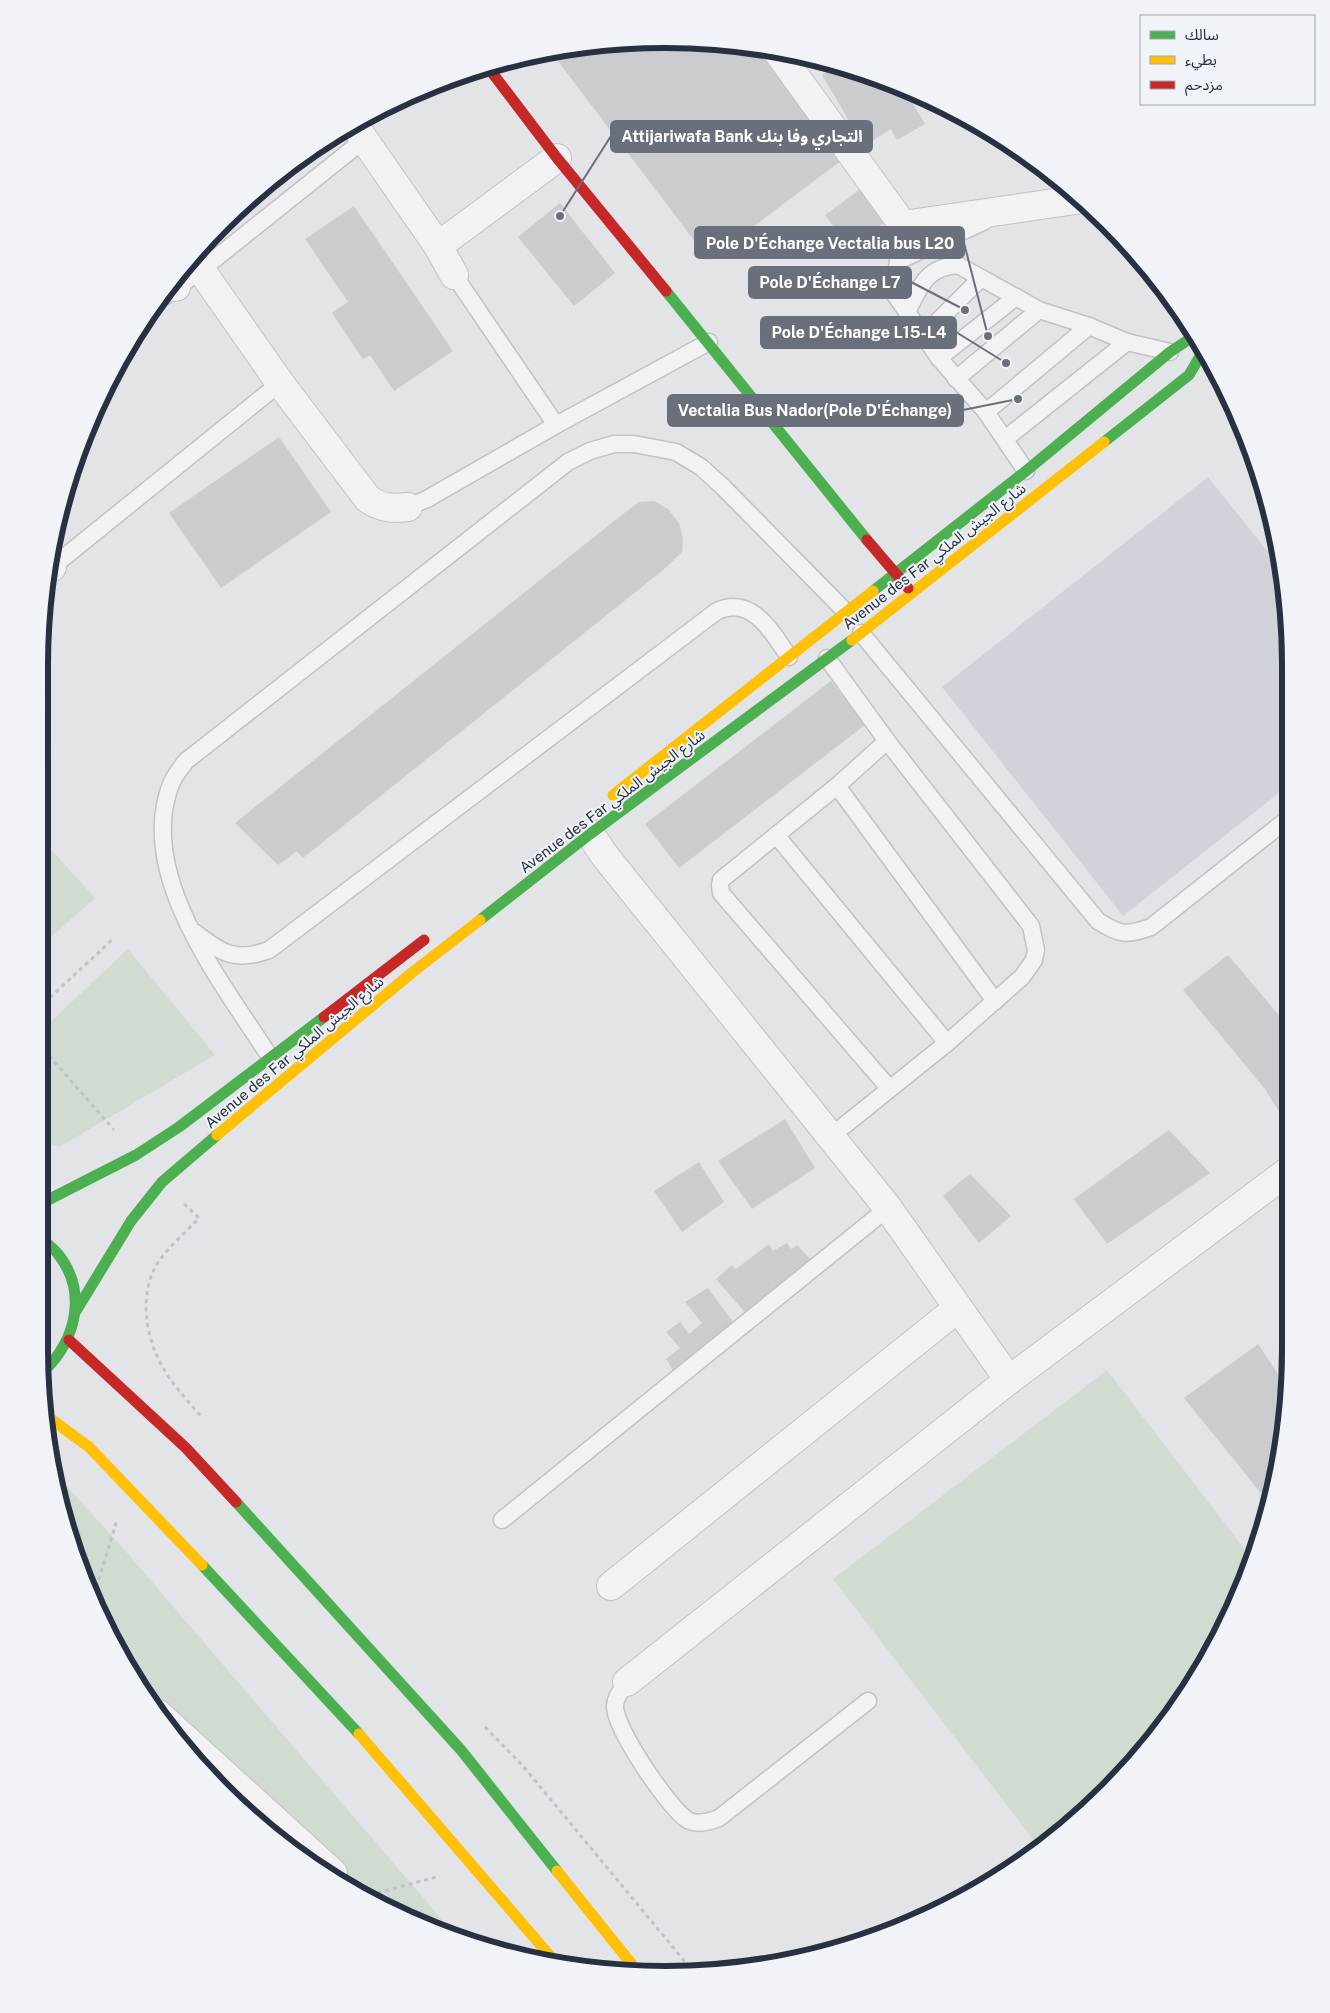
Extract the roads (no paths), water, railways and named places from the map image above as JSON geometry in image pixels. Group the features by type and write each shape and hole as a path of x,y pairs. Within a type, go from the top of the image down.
{"main road":[{"path":"492,73 557,158 709,342 861,533 912,593"},
{"name":"Avenue des Far شارع الجيش الملكي","path":"602,803 1026,471 1170,352 1189,339"},
{"name":"Avenue des Far شارع الجيش الملكي","path":"76,1312 131,1221 162,1182 414,971 590,834 861,634 1188,375 1200,356"},
{"name":"Avenue des Far شارع الجيش الملكي","path":"48,1200 136,1155 179,1127 437,930"},
{"path":"48,1246 64,1264 74,1286 76,1312 69,1340 52,1366 49,1368"},
{"path":"69,1340 186,1448 454,1743 632,1964"},
{"path":"52,1420 88,1447 259,1624 382,1760 549,1955"}],"street":[{"path":"784,59 903,225 1071,201"},
{"path":"359,132 438,246 454,275"},
{"path":"438,246 557,158"},
{"path":"201,270 280,383 368,499 380,507 393,509 408,507"},
{"path":"590,834 605,856 888,1208 1009,1380"},
{"path":"627,1682 1009,1380 1282,1176"},
{"path":"612,1586 958,1308"},
{"path":"195,1748 309,1852"}],"lane":[{"path":"179,285 201,270 359,132"},
{"path":"1012,209 898,261 893,292 939,358 986,412 1026,471"},
{"path":"907,312 926,276 946,266 958,265 1039,310 1089,326 1127,342 1170,352"},
{"path":"454,275 556,425"},
{"path":"924,335 982,278"},
{"path":"939,358 1016,297"},
{"path":"956,379 1039,310"},
{"path":"986,412 1089,326"},
{"path":"408,507 427,499 556,425 709,342"},
{"path":"1005,440 1127,342"},
{"path":"56,562 280,383"},
{"path":"270,1057 204,957 175,893 166,858 163,823 171,782 186,761 568,462 590,451 614,444 634,444 676,452 701,467 846,612"},
{"path":"190,929 219,951 236,957 255,955 269,950 716,611 725,607 736,606 748,609 771,630 788,658"},
{"path":"861,634 1098,921 1116,932 1134,933 1151,928 1282,824"},
{"path":"827,658 887,741 1031,926 1036,950 1034,960 1022,977 947,1043 830,1137"},
{"path":"887,741 837,786 721,880 721,893 889,1088"},
{"path":"837,786 995,1001"},
{"path":"776,835 947,1043"},
{"path":"502,1520 888,1208"},
{"path":"627,1682 618,1695 615,1706 618,1720 634,1752 673,1806 687,1820 698,1822 708,1822 719,1818 868,1701"}],"place":[{"name":"Attijariwafa Bank التجاري وفا بنك","path":"560,216"},
{"name":"Pole D'Échange L7","path":"965,310"},
{"name":"Pole D'Échange Vectalia bus L20","path":"988,336"},
{"name":"Pole D'Échange L15-L4","path":"1006,363"},
{"name":"Vectalia Bus Nador(Pole D'Échange)","path":"1018,399"}]}
